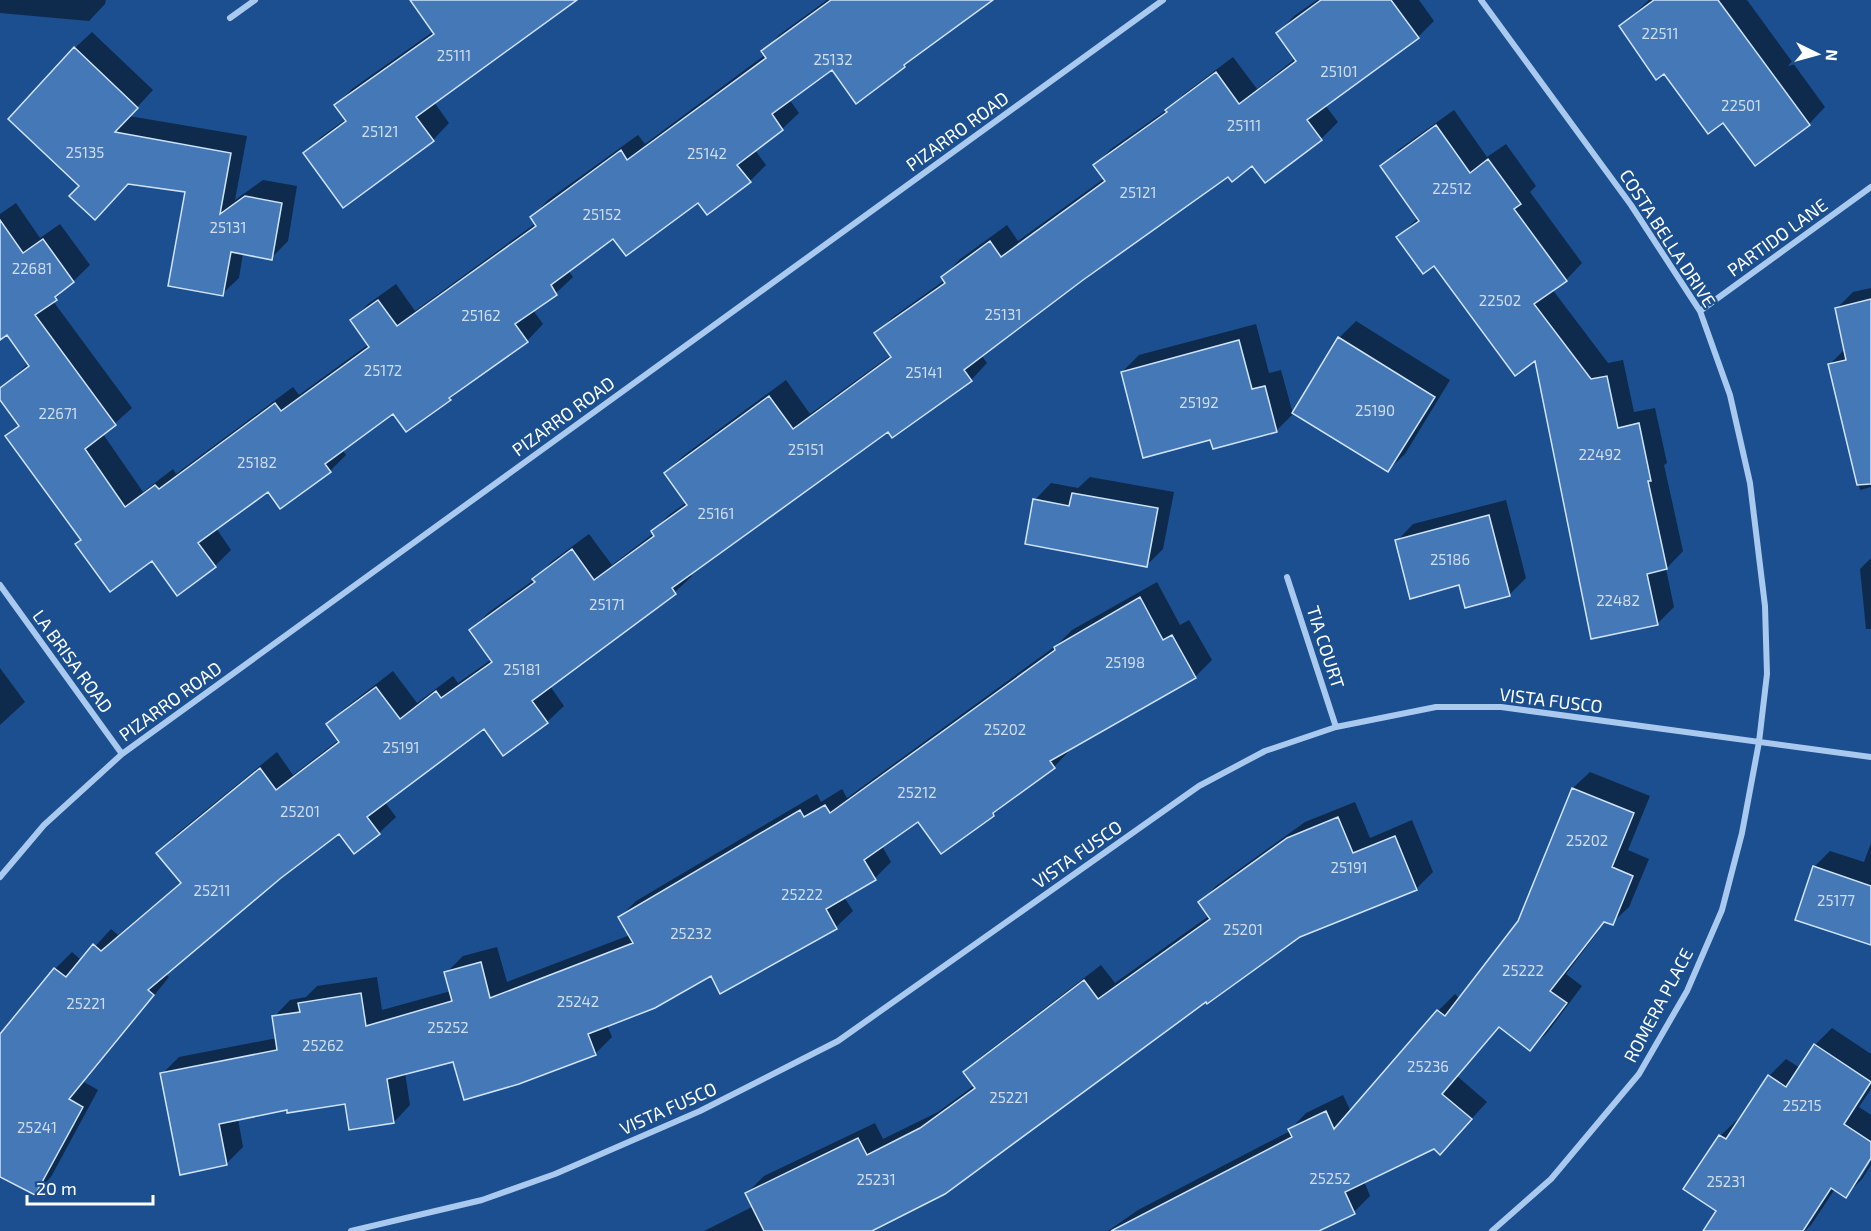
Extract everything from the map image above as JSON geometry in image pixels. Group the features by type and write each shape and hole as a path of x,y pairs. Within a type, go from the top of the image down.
{"street":[{"path":"230,18 255,0"},
{"name":"PIZARRO ROAD","path":"0,877 45,825 122,754 1163,0"},
{"name":"COSTA BELLA DRIVE","path":"1481,0 1631,205 1700,311 1730,395 1750,483 1765,606 1767,674 1759,742"},
{"name":"PARTIDO LANE","path":"1700,311 1871,187"},
{"name":"TIA COURT","path":"1287,577 1336,727"},
{"name":"LA BRISA ROAD","path":"0,585 122,754"},
{"name":"VISTA FUSCO","path":"351,1231 482,1200 555,1174 700,1111 838,1041 1199,786 1265,751 1336,727 1436,707 1501,707 1871,757"},
{"name":"ROMERA PLACE","path":"1492,1231 1551,1179 1639,1074 1687,991 1722,910 1742,833 1759,742"}],"building":[{"path":"410,0 577,0 416,117 434,141 343,208 303,153 346,121 334,105 434,34"},
{"path":"831,0 993,0 904,65 905,67 856,104 832,70 772,114 783,130 737,165 751,182 707,215 698,203 626,256 613,239 551,285 557,295 515,324 528,342 449,398 451,400 406,432 393,414 325,464 331,472 280,509 268,492 198,543 216,567 177,596 152,561 110,592 75,544 81,540 5,436 19,426 0,400 0,388 29,366 7,335 0,340 0,220 23,253 43,239 74,282 55,297 57,300 35,315 116,425 85,449 125,507 155,485 159,489 275,403 281,411 369,347 350,320 378,300 397,326 536,226 530,217 621,150 627,160 766,58 761,51"},
{"path":"1321,0 1391,0 1419,38 1307,120 1322,140 1265,183 1252,166 1232,182 1228,177 1083,280 964,370 972,381 892,438 888,432 672,588 676,594 532,701 548,723 503,756 484,729 367,817 380,834 354,854 339,834 281,878 148,990 154,995 69,1099 83,1107 35,1195 0,1177 0,1034 54,968 66,977 93,944 101,951 181,883 156,853 260,768 276,790 339,742 326,724 376,687 400,719 436,691 441,698 492,662 469,630 535,582 532,579 572,549 594,580 654,536 651,531 687,505 664,473 769,396 793,429 891,357 874,333 945,283 941,277 990,241 1001,257 1105,181 1093,165 1167,112 1165,110 1216,72 1239,104 1296,61 1276,33"},
{"path":"1654,0 1718,0 1810,125 1755,166 1723,123 1708,134 1664,74 1656,80 1619,26"},
{"path":"74,47 138,108 115,132 231,153 220,214 245,196 282,203 272,260 231,252 223,296 168,286 185,192 128,184 95,220 69,196 79,186 8,119"},
{"path":"1436,125 1470,173 1488,159 1521,204 1514,209 1567,281 1534,304 1591,379 1607,376 1618,428 1639,423 1651,481 1648,481 1667,569 1647,574 1658,625 1591,639 1535,361 1515,376 1434,266 1423,274 1396,237 1419,221 1380,166"},
{"path":"1871,299 1871,484 1857,485 1828,364 1846,360 1835,308"},
{"path":"1338,337 1435,397 1388,472 1292,413"},
{"path":"1239,340 1252,389 1265,386 1277,432 1213,449 1210,440 1143,458 1121,372"},
{"path":"1072,493 1158,508 1147,567 1025,544 1033,499 1069,506"},
{"path":"1489,515 1510,596 1465,608 1459,585 1410,599 1395,540"},
{"path":"1140,597 1163,640 1172,635 1196,678 1050,761 1055,768 941,854 918,822 864,860 876,880 826,909 837,929 720,994 711,976 655,1008 588,1034 596,1055 519,1084 464,1100 453,1062 387,1079 394,1123 349,1130 345,1104 287,1113 287,1110 219,1124 227,1165 180,1175 160,1073 277,1050 272,1016 300,1012 298,1003 361,993 366,1026 452,1001 444,972 481,962 490,998 633,943 618,917 800,810 804,817 825,805 830,813 1055,650 1054,647"},
{"path":"1572,788 1634,813 1612,867 1633,876 1613,925 1604,922 1550,991 1567,1003 1530,1051 1499,1027 1442,1094 1472,1119 1440,1155 1434,1149 1345,1192 1355,1214 1319,1231 1111,1231 1292,1137 1288,1129 1326,1111 1334,1129 1437,1010 1445,1016 1518,921"},
{"path":"1338,817 1353,853 1395,836 1417,890 1300,937 1207,1004 1206,1002 945,1194 872,1231 764,1231 745,1193 858,1138 867,1155 920,1128 975,1088 963,1072 1084,980 1098,999 1210,919 1198,902 1287,838"},
{"path":"1813,866 1871,886 1871,945 1795,920"},
{"path":"1814,1044 1871,1082 1844,1124 1871,1142 1871,1158 1846,1198 1831,1188 1803,1231 1703,1231 1716,1211 1683,1189 1719,1135 1726,1139 1768,1075 1786,1087"}]}
